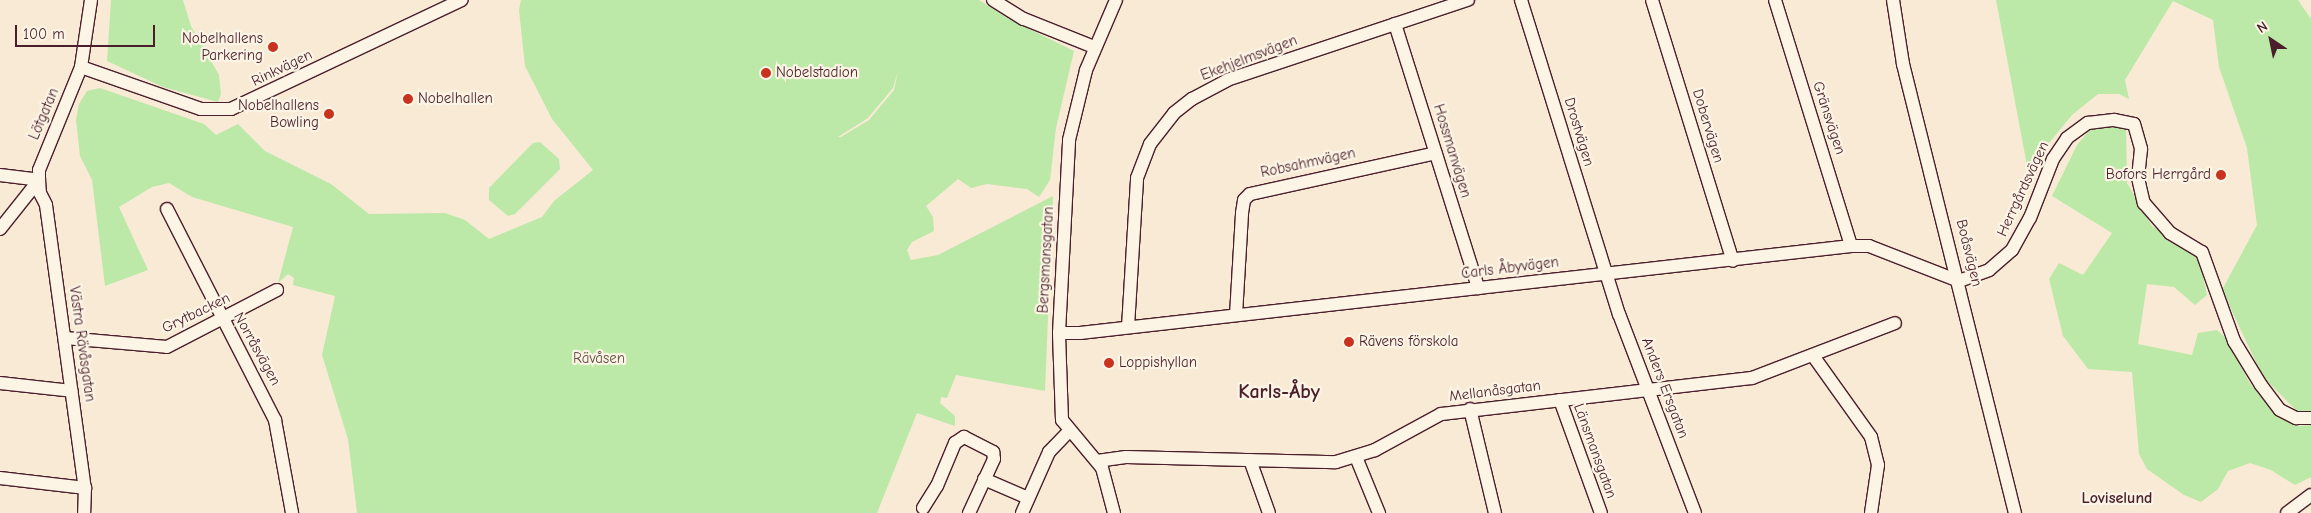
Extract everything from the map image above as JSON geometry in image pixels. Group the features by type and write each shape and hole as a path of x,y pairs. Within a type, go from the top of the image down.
{"street":[{"name":"Lötgatan","path":"0,229 39,180 39,170 81,67 91,0"},
{"name":"Rinkvägen","path":"81,67 201,109 231,109 462,0"},
{"path":"993,0 1014,14 1094,47"},
{"name":"Bergsmansgatan","path":"1114,513 1098,461 1070,430 1061,414 1059,333 1070,140 1094,47 1116,0"},
{"name":"Ekehjelmsvägen","path":"1128,327 1137,178 1150,144 1174,113 1192,98 1227,80 1468,0"},
{"name":"Drostvägen","path":"1521,0 1606,273"},
{"name":"Dobervägen","path":"1652,0 1733,261"},
{"name":"Gränsvägen","path":"1775,0 1851,246"},
{"name":"Boåsvägen","path":"1893,0 1904,64 2015,513"},
{"name":"Hossmanvägen","path":"1395,24 1478,288"},
{"name":"Herrgårdsvägen","path":"1959,281 1989,270 2012,250 2030,218 2054,159 2067,138 2088,123 2100,120 2134,124 2142,149 2138,178 2144,203 2170,233 2202,252 2234,341 2280,410 2296,418 2311,418"},
{"name":"Robsahmvägen","path":"1236,315 1242,213 1244,200 1250,194 1436,153"},
{"path":"0,175 39,180"},
{"name":"Västra Rävåsgatan","path":"39,180 40,193 46,205 65,338 85,488 84,513"},
{"name":"Norråsvägen","path":"167,209 222,319 249,364 280,431 292,513"},
{"name":"Carls Åbyvägen","path":"1059,333 1128,327 1606,273 1733,261 1851,246 1870,246 1959,281"},
{"name":"Anders Ersgatan","path":"1606,273 1696,513"},
{"name":"Grytbacken","path":"65,338 166,347 277,290"},
{"name":"Mellanåsgatan","path":"1098,461 1126,457 1320,462 1356,457 1441,414 1470,409 1752,378 1814,357 1896,323"},
{"path":"1814,357 1871,438 1878,465 1871,513"},
{"path":"0,383 72,390"},
{"name":"Länsmansgatan","path":"1560,400 1601,513"},
{"path":"1470,409 1495,513"},
{"path":"1022,513 1049,452 1070,430"},
{"path":"922,508 937,486 958,438 964,437 993,452 994,459 969,513"},
{"path":"1356,457 1379,513"},
{"path":"1250,460 1269,513"},
{"path":"0,478 85,488"},
{"path":"984,480 1028,498"},
{"path":"2287,513 2311,495"}],"green space":[{"path":"111,0 183,0 191,26 219,75 221,94 218,102 163,87 107,61"},
{"name":"Rävåsen","path":"521,0 979,0 1009,19 1074,51 1056,128 1050,180 1039,197 1027,189 987,184 971,188 958,179 926,206 933,217 934,231 912,242 907,250 911,260 938,255 1053,196 1045,391 956,375 947,398 941,397 940,403 955,416 955,426 917,413 877,513 357,513 348,439 322,355 335,296 293,285 294,278 288,274 278,283 293,227 192,197 169,183 152,187 119,207 148,270 105,286 92,180 80,156 76,120 79,104 87,91 100,88 204,124 216,135 238,124 265,151 331,184 369,214 445,213 465,220 489,239 542,217 554,201 593,170 552,119 525,66 519,10","holes":["898,71 894,90 869,120 838,137 868,118 893,88"]},
{"path":"1996,0 2298,0 2311,19 2311,411 2299,413 2263,377 2222,290 2257,225 2247,148 2219,67 2213,20 2173,1 2125,80 2129,99 2119,94 2098,94 2072,115 2049,143 2031,187"},
{"path":"2112,113 2126,127 2127,183 2152,226 2199,257 2207,295 2195,305 2174,287 2147,284 2138,344 2192,355 2198,333 2217,330 2228,340 2249,382 2276,414 2300,426 2311,425 2311,477 2295,485 2271,470 2250,463 2228,471 2218,489 2201,502 2184,495 2147,469 2139,454 2132,372 2088,369 2063,336 2049,279 2059,263 2083,275 2112,233 2052,196 2077,145 2095,124"},
{"path":"540,142 559,159 560,169 515,214 508,216 489,200 489,188 533,143"}],"place":[{"name":"Nobelhallens Parkering","path":"273,47"},
{"name":"Nobelstadion","path":"766,73"},
{"name":"Nobelhallen","path":"408,99"},
{"name":"Nobelhallens Bowling","path":"329,114"},
{"name":"Bofors Herrgård","path":"2221,175"},
{"name":"Rävens förskola","path":"1349,342"},
{"name":"Loppishyllan","path":"1109,363"}],"district":[{"name":"Karls-Åby","path":"1279,391"},
{"name":"Loviselund","path":"2117,498"}]}
